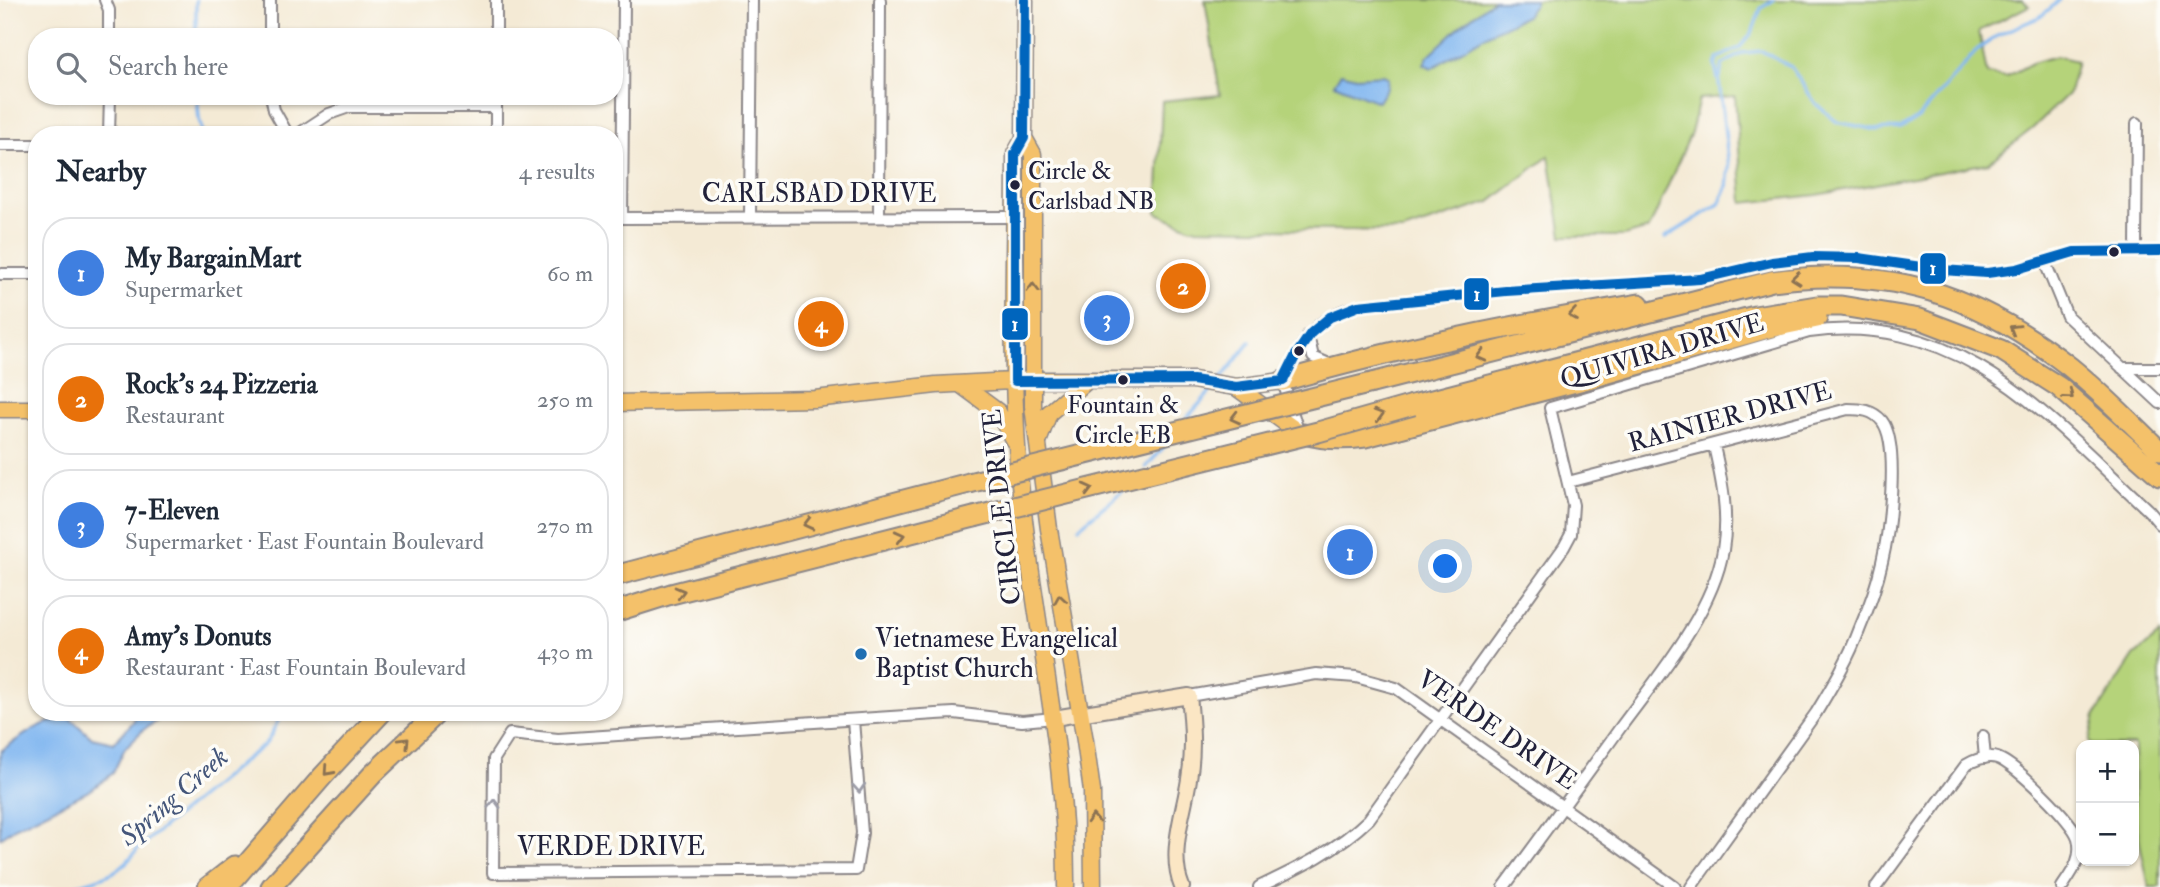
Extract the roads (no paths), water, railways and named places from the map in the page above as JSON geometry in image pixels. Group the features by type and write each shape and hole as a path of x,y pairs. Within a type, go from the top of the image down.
{"highway":[{"path":"623,574 969,483 1772,281 1823,276 1895,281 1925,288 1986,313 2040,346 2096,390 2160,451"},
{"path":"1286,390 1334,366 1509,325 1641,304 1713,297"},
{"path":"623,609 671,594 1305,435 1755,316 1817,306 1874,310 1920,319 2001,350 2030,366 2094,415 2160,476"},
{"path":"1298,432 1329,439 1364,437 1768,328 1874,310"},
{"path":"227,887 374,721"},
{"path":"271,887 373,774 429,721"},
{"path":"287,887 334,830 373,774"},
{"path":"208,887 261,846"}],"main road":[{"path":"1024,138 1025,0"},
{"name":"CIRCLE DRIVE","path":"1024,138 1015,154 1017,450 1028,560 1054,718 1065,811 1066,887"},
{"name":"CIRCLE DRIVE","path":"1024,138 1033,154 1033,406 1037,448 1085,741 1091,791 1093,887"},
{"path":"623,402 815,399 960,384 1033,380 1193,380 1242,391 1286,390"},
{"path":"1037,448 1049,413 1088,380"},
{"path":"960,384 998,412 1017,450"},
{"path":"1242,391 1298,432"},
{"path":"0,409 28,409"}],"street":[{"path":"105,0 109,28"},
{"path":"270,0 270,28"},
{"path":"496,0 496,28"},
{"name":"CARLSBAD DRIVE","path":"623,126 624,0"},
{"path":"750,216 752,0"},
{"path":"879,217 880,0"},
{"path":"110,105 110,126"},
{"path":"273,105 283,126"},
{"path":"311,126 329,114 349,107 408,105"},
{"path":"496,105 496,126"},
{"path":"2136,251 2137,123"},
{"path":"0,145 28,145"},
{"name":"CARLSBAD DRIVE","path":"623,218 1015,217"},
{"path":"1298,432 1286,390 1296,353 1308,335 1335,313 1358,306 1506,291 1700,279 1793,259 1859,258 1942,270 1987,273 2017,269 2074,252 2160,251"},
{"path":"2044,260 2067,316 2160,403"},
{"path":"0,274 28,274"},
{"name":"QUIVIRA DRIVE","path":"1259,887 1311,862 1351,836 1369,819 1571,534 1573,505 1550,408 1809,332 1875,331 1929,343 1960,355 1987,370 2042,411 2149,510 2160,524"},
{"path":"1308,335 1313,357 1334,366"},
{"path":"2123,368 2160,368"},
{"name":"RAINIER DRIVE","path":"1568,482 1848,409 1862,409 1873,413 1882,421 1888,433 1892,447 1890,498 1882,560 1849,656 1791,750 1691,887"},
{"path":"1504,887 1655,681 1708,596 1723,552 1726,523 1722,481 1714,446"},
{"name":"VERDE DRIVE","path":"853,720 862,833 856,870 492,873 494,759 510,734 558,739 954,713 1022,721 1081,714 1316,674 1356,677 1396,688 1675,887"},
{"path":"1182,887 1178,878 1178,832 1194,737 1189,696"},
{"path":"1983,736 1985,758"},
{"path":"1877,887 1966,765 1995,757 2010,765 2074,827 2078,838 2077,865 2062,887"}],"water":[{"path":"1494,0 1535,0 1535,4 1526,16 1492,32 1432,68 1424,64 1428,56 1460,26"},
{"path":"1341,73 1356,77 1384,75 1388,78 1387,87 1378,102 1334,84"},
{"path":"54,721 73,721 92,738 114,743 133,722 157,721 143,730 125,748 113,773 91,790 14,828 0,838 2,750 26,733"}],"waterway":[{"path":"196,0 196,28"},
{"path":"1718,79 1715,65 1718,58 1739,48 1752,33 1761,8 1774,0"},
{"name":"Spring Creek","path":"1665,238 1719,204 1727,187 1729,167 1719,82 1722,65 1742,53 1762,51 1791,67 1816,104 1837,122 1878,130 1901,128 1918,118 1978,49 2000,34 2040,17 2060,0"},
{"path":"198,105 201,126"},
{"name":"Spring Creek","path":"1221,379 1250,342"},
{"name":"Spring Creek","path":"1184,421 1214,388"},
{"name":"Spring Creek","path":"1146,467 1169,441"},
{"name":"Spring Creek","path":"1079,527 1126,488"},
{"name":"Spring Creek","path":"71,887 117,870 138,848 264,745 278,721"}],"place":[{"name":"Circle & Carlsbad NB","path":"1015,185"},
{"name":"Rock's 24 Pizzeria","path":"1183,286"},
{"name":"7-Eleven","path":"1107,318"},
{"name":"Amy's Donuts","path":"821,324"},
{"name":"Fountain & Circle EB","path":"1123,380"},
{"name":"My BargainMart","path":"1350,552"},
{"name":"Vietnamese Evangelical Baptist Church","path":"861,654"}]}
